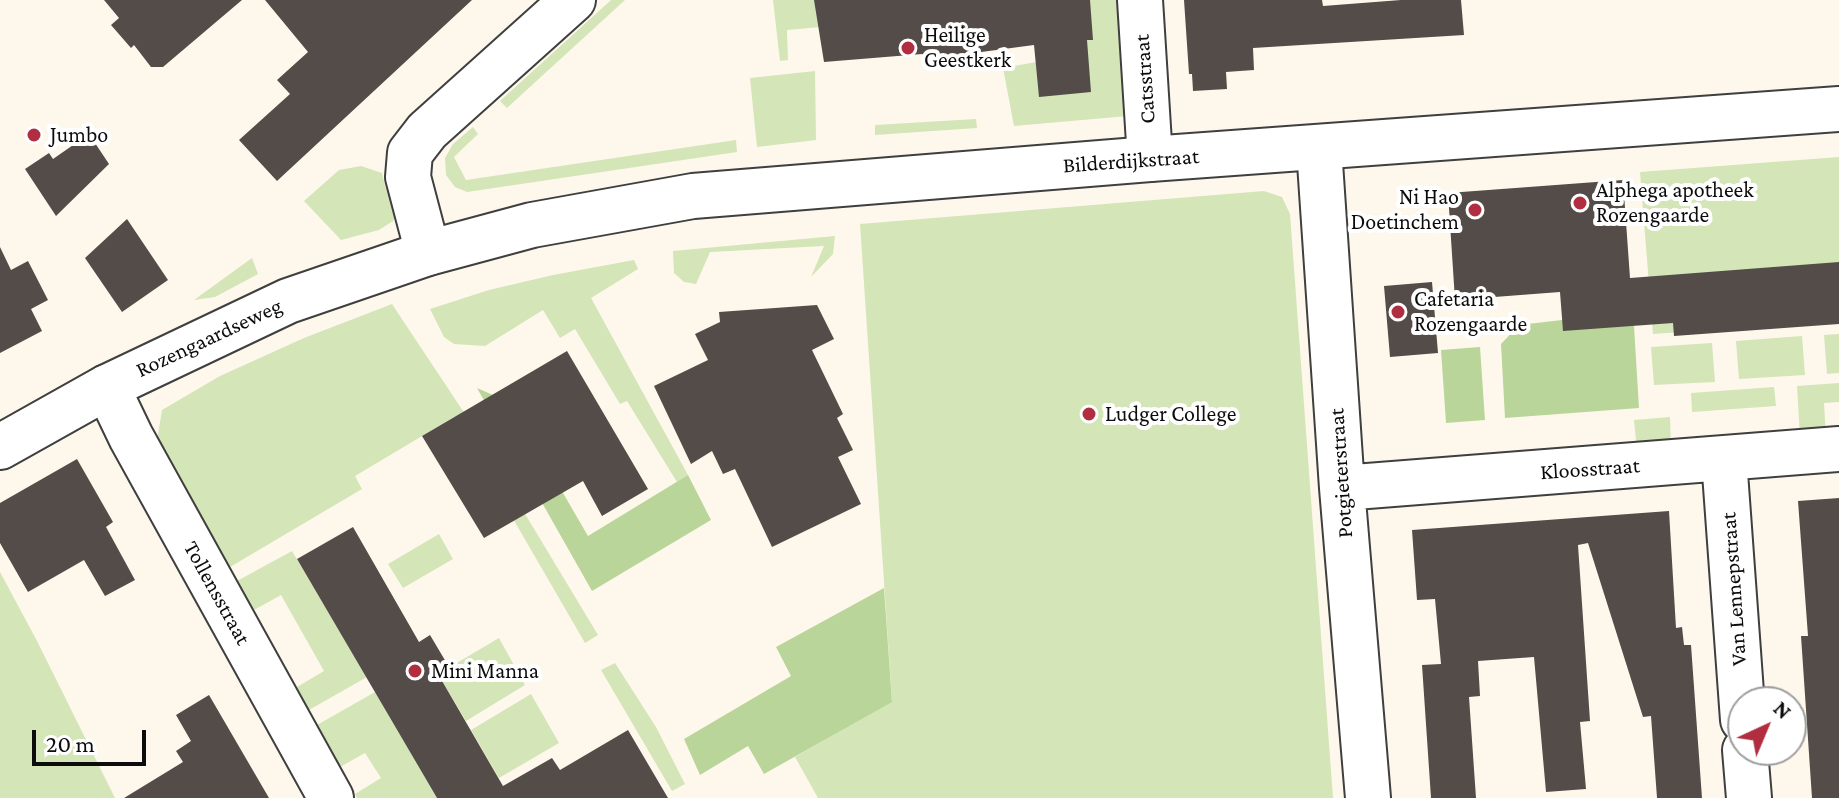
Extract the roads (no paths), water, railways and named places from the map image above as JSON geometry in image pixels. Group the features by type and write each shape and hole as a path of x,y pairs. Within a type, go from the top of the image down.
{"street":[{"path":"428,253 408,177 410,153 427,131 573,0"},
{"name":"Catsstraat","path":"1140,0 1150,159"},
{"name":"Bilderdijkstraat","path":"428,253 532,225 693,196 1839,109"},
{"name":"Potgieterstraat","path":"1319,148 1342,488 1368,798"},
{"name":"Rozengaardseweg","path":"0,447 107,387 288,301 428,253"},
{"name":"Tollensstraat","path":"107,387 131,437 331,798"},
{"name":"Kloosstraat","path":"1342,488 1839,449"},
{"name":"Van Lennepstraat","path":"1724,459 1741,686"},
{"path":"1746,766 1749,798"}],"place":[{"name":"Heilige Geestkerk","path":"908,48"},
{"name":"Jumbo","path":"34,135"},
{"name":"Alphega apotheek Rozengaarde","path":"1580,203"},
{"name":"Ni Hao Doetinchem","path":"1475,210"},
{"name":"Cafetaria Rozengaarde","path":"1398,312"},
{"name":"Ludger College","path":"1089,414"},
{"name":"Mini Manna","path":"415,671"}]}
